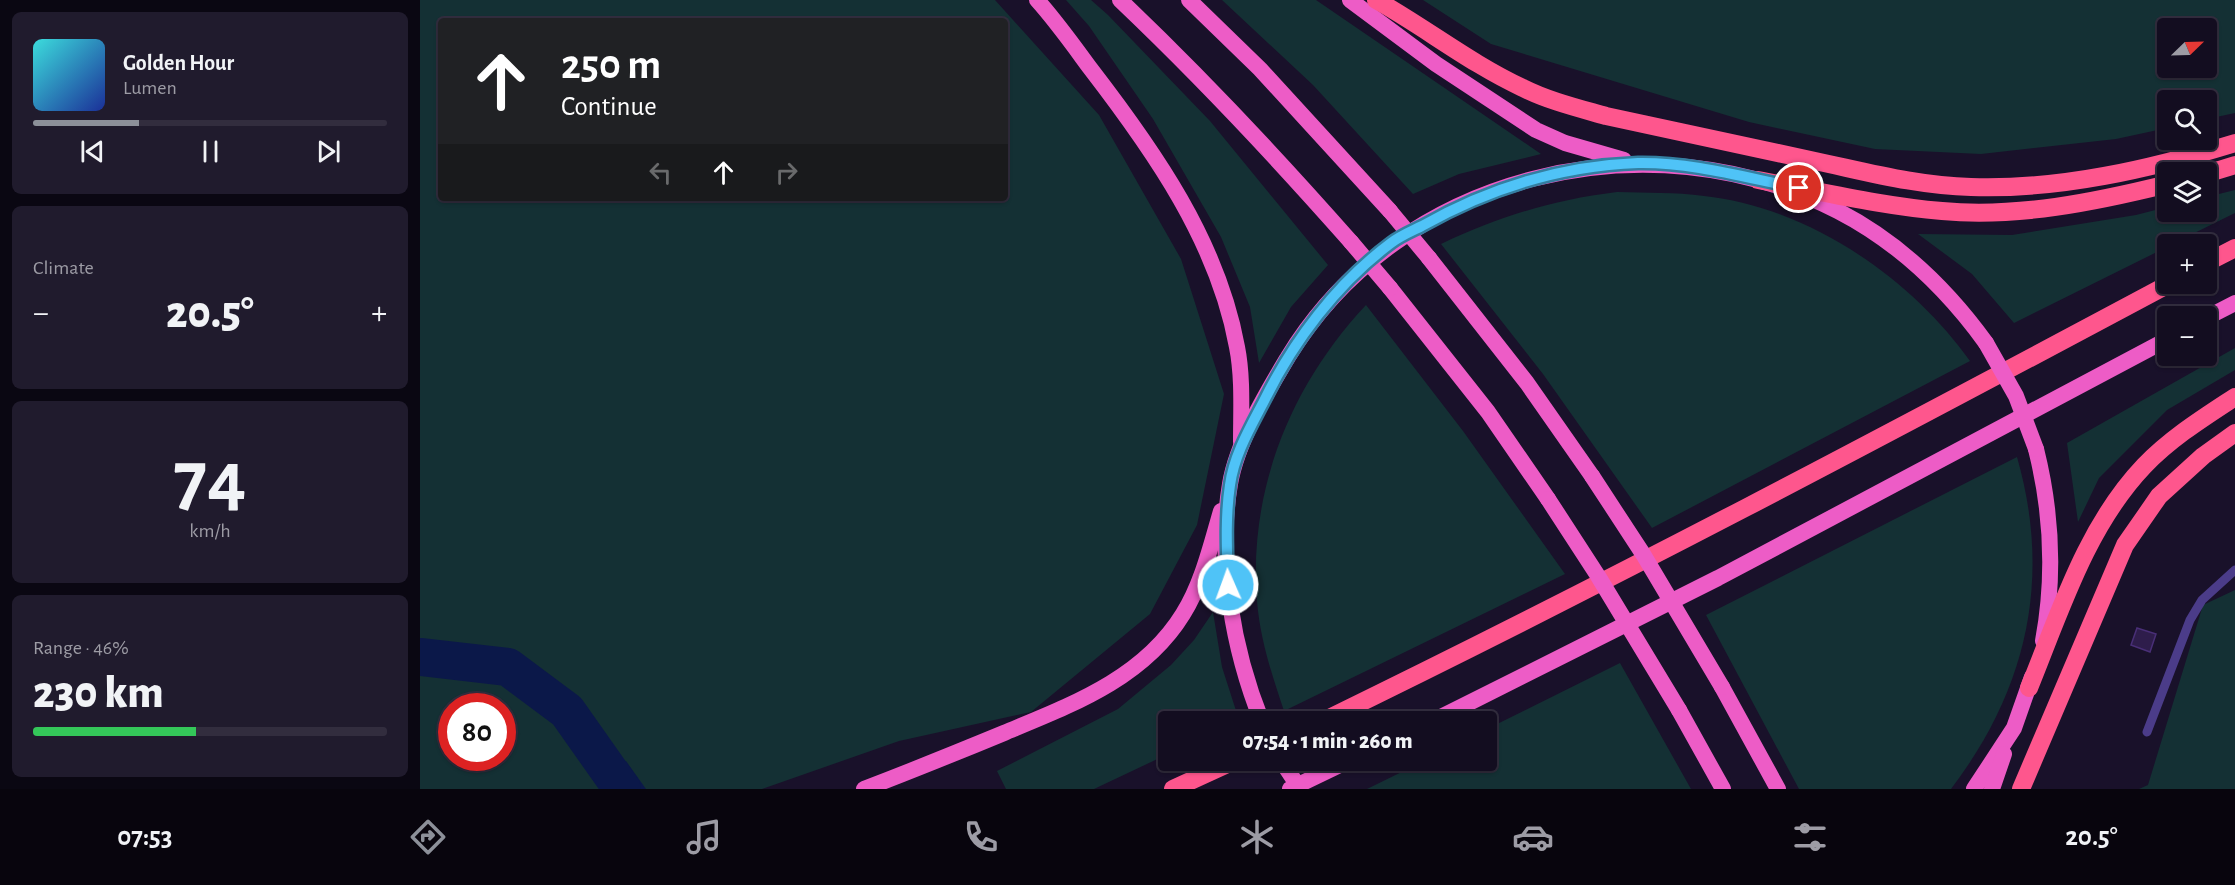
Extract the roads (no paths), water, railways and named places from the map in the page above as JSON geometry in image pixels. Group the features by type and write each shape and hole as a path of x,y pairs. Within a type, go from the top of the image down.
{"highway":[{"path":"1037,0 1131,121 1184,206 1204,245 1216,273 1237,348 1241,446"},
{"path":"1120,0 1279,160 1390,288 1488,412 1598,576 1679,710 1723,789"},
{"path":"1189,0 1260,69 1390,212 1527,383 1592,476 1660,583 1722,687 1778,789"},
{"path":"1350,0 1436,64 1536,129 1565,143 1639,163"},
{"path":"1376,0 1485,68 1523,89 1561,104 1912,182 1971,187 2018,187 2074,181 2159,164 2235,143"},
{"path":"864,789 1060,709 1108,685 1146,657 1184,613 1206,561 1241,446 1275,379 1311,323 1346,285 1391,243 1462,205 1514,184 1570,170 1639,163 1678,166 1902,206 1972,212 2004,212 2077,203 2157,186"},
{"path":"2217,171 2235,165"},
{"path":"1758,180 1798,193 1839,212 1910,259 1941,288 1986,343 2016,396 2036,449 2046,496 2052,558 2046,626 2041,652 2029,688"},
{"path":"2217,257 2235,248"},
{"path":"1343,711 1689,537 2157,290"},
{"path":"2217,312 2235,303"},
{"path":"1453,711 1710,583 2157,345"},
{"path":"1992,789 2029,688 2084,556 2113,504 2127,484 2165,447 2235,397"},
{"path":"2021,789 2125,545 2140,520 2180,475 2235,433"},
{"path":"1230,484 1227,529 1231,608 1238,652 1258,711"},
{"path":"1974,789 2014,728"},
{"path":"1173,789 1212,771"},
{"path":"1288,771 1300,789"},
{"path":"1290,789 1327,771"}],"lane":[{"path":"2147,732 2190,620 2202,600 2235,570"}],"waterway":[{"path":"420,657 508,667 567,711 622,789"}]}
